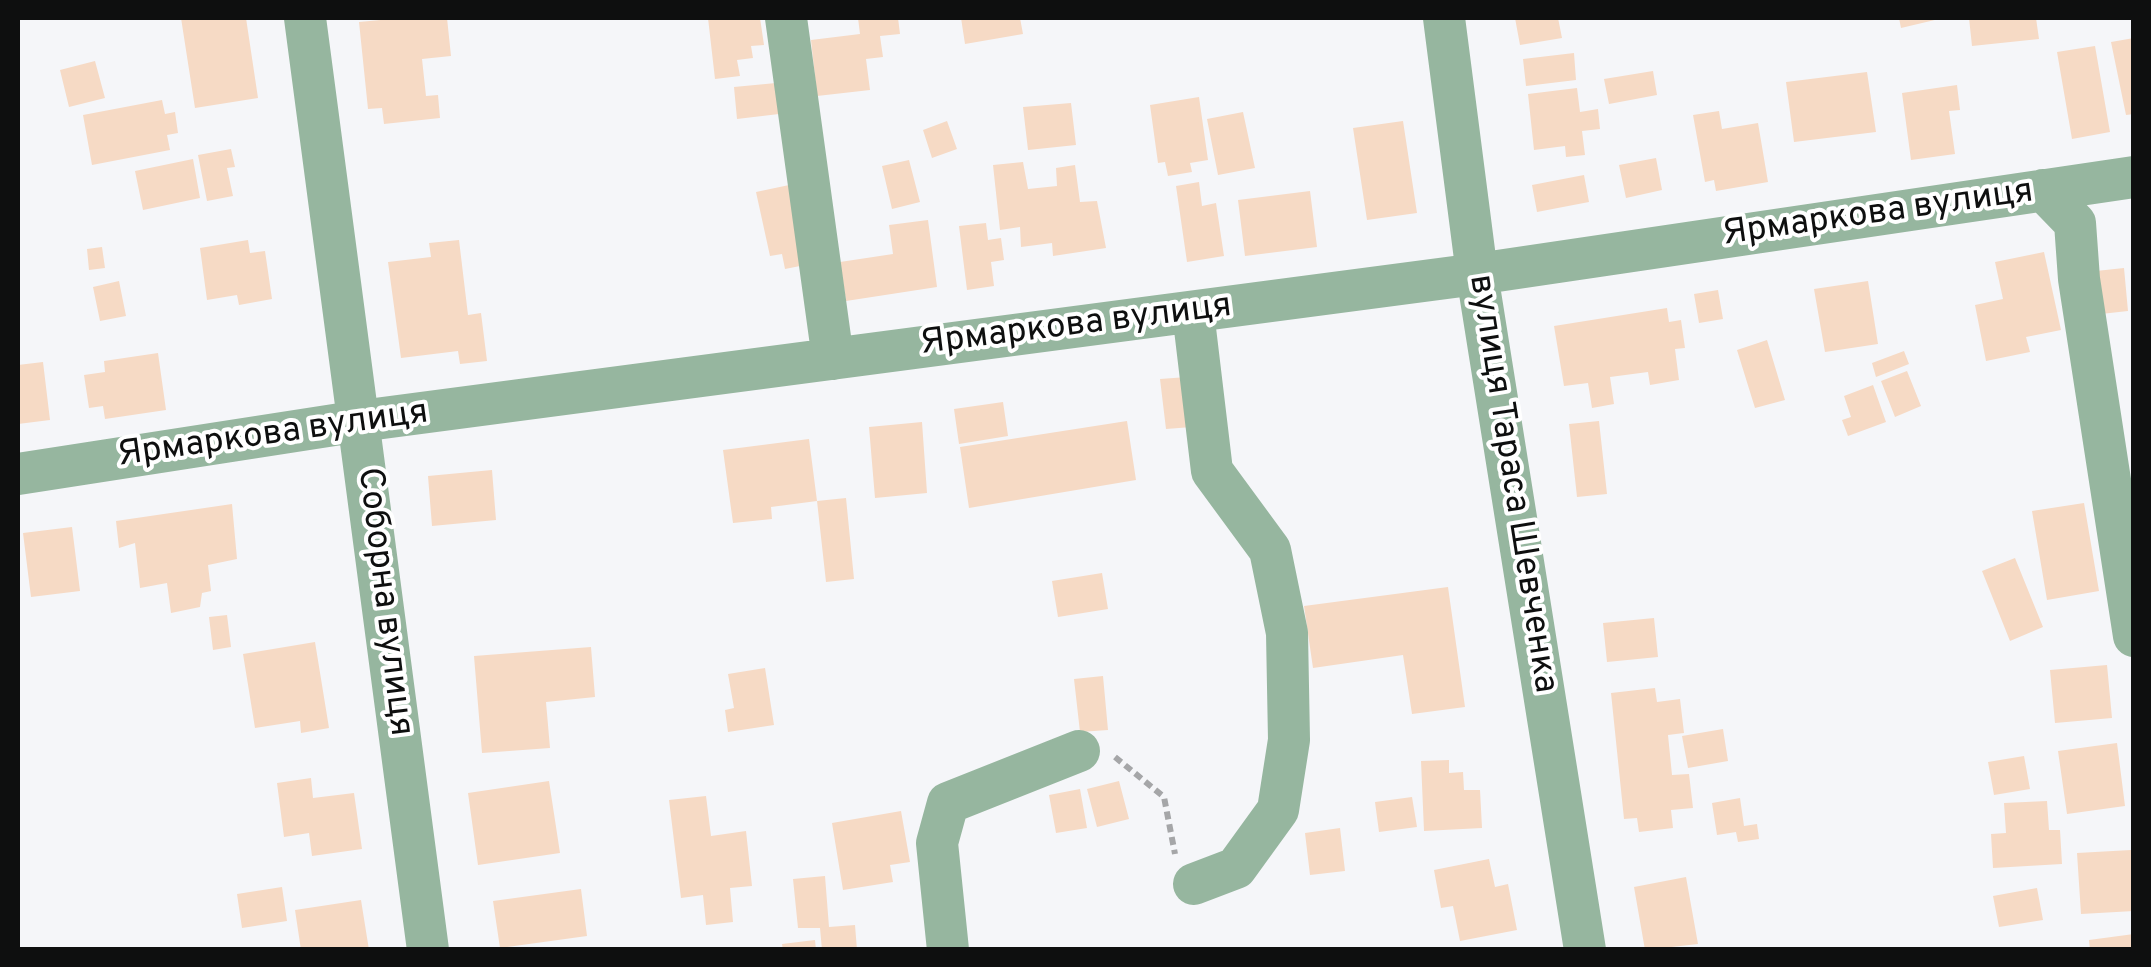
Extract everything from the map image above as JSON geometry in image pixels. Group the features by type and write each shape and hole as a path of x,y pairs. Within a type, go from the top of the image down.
{"street":[{"name":"Соборна вулиця","path":"304,18 428,950"},
{"path":"786,18 833,359"},
{"name":"вулиця Тараса Шевченка","path":"1444,18 1478,274 1585,950"},
{"name":"Ярмаркова вулиця","path":"18,474 360,421 1478,274 2134,177"},
{"path":"2043,190 2075,223 2079,279 2134,636"},
{"path":"1193,312 1212,471 1270,550 1287,633 1289,740 1278,810 1236,868 1194,884"},
{"path":"948,950 937,844 948,803 1079,750"}],"path":[{"path":"1079,750 1119,758 1164,797 1176,861 1194,884"}],"building":[{"path":"181,18 246,18 258,98 195,108"},
{"path":"447,18 451,56 422,59 426,96 438,95 440,118 384,124 382,108 368,109 359,22"},
{"path":"708,18 760,18 764,45 751,46 753,58 737,60 740,76 715,79"},
{"path":"858,18 898,18 900,34 880,36 883,57 866,59 870,90 817,96 811,40 860,34"},
{"path":"961,18 1020,18 1023,34 965,44"},
{"path":"1515,18 1558,18 1562,38 1520,45"},
{"path":"1899,18 1938,18 1939,19 1901,28"},
{"path":"1969,18 2036,18 2039,39 1972,46"},
{"path":"2134,38 2134,114 2126,115 2111,42"},
{"path":"2095,46 2110,132 2072,139 2057,52"},
{"path":"1574,53 1576,80 1526,86 1523,59"},
{"path":"95,61 105,98 69,107 60,70"},
{"path":"1653,71 1657,95 1609,104 1604,79"},
{"path":"1867,72 1876,132 1794,142 1786,82"},
{"path":"776,83 779,114 737,119 734,87"},
{"path":"1957,85 1960,110 1949,111 1955,154 1911,160 1902,93"},
{"path":"1577,88 1580,112 1598,109 1600,129 1582,131 1585,155 1566,157 1565,146 1534,150 1528,94"},
{"path":"1199,97 1208,160 1190,163 1192,172 1168,176 1165,162 1158,163 1150,105"},
{"path":"162,100 165,114 175,112 178,133 167,135 170,150 92,165 83,115"},
{"path":"1071,103 1076,145 1028,150 1023,107"},
{"path":"1719,111 1722,129 1758,123 1768,182 1716,191 1714,180 1705,182 1693,115"},
{"path":"1243,112 1255,168 1218,175 1207,119"},
{"path":"947,121 957,149 932,158 923,130"},
{"path":"1403,121 1417,213 1367,220 1353,128"},
{"path":"231,149 235,167 227,168 233,196 207,201 198,155"},
{"path":"1656,158 1662,190 1626,198 1619,165"},
{"path":"193,159 200,198 143,210 135,171"},
{"path":"909,160 920,202 892,209 882,166"},
{"path":"1023,162 1028,189 1057,186 1056,168 1075,165 1080,202 1097,201 1106,248 1053,256 1052,243 1021,247 1020,227 1000,230 993,165"},
{"path":"1584,175 1589,202 1537,212 1532,185"},
{"path":"1199,182 1202,206 1216,203 1224,256 1187,262 1176,186"},
{"path":"794,184 810,264 785,269 782,254 770,256 756,192"},
{"path":"1310,191 1317,247 1245,256 1238,200"},
{"path":"928,220 937,287 846,301 840,262 893,254 889,225"},
{"path":"986,223 988,240 1001,238 1004,260 991,262 994,286 967,290 959,226"},
{"path":"248,240 250,253 265,251 272,299 239,305 237,295 207,300 200,248"},
{"path":"459,240 468,315 481,313 487,361 460,364 458,351 401,358 388,262 431,257 429,243"},
{"path":"102,247 105,268 89,270 87,249"},
{"path":"2044,252 2061,330 2026,337 2030,352 1986,361 1975,305 2003,299 1995,262"},
{"path":"2124,268 2128,311 2101,314 2096,271"},
{"path":"119,281 126,316 100,321 93,287"},
{"path":"1868,281 1878,344 1825,352 1814,289"},
{"path":"1718,290 1723,319 1699,323 1694,294"},
{"path":"1667,308 1669,322 1681,320 1685,348 1675,349 1679,380 1650,385 1648,372 1610,377 1614,404 1592,408 1588,383 1564,386 1554,326"},
{"path":"1767,340 1785,400 1755,408 1737,350"},
{"path":"1904,351 1909,364 1876,377 1872,363"},
{"path":"158,353 166,410 105,419 103,406 89,408 84,375 105,372 104,361"},
{"path":"43,362 50,420 18,424 18,365"},
{"path":"1907,371 1921,406 1895,417 1881,381"},
{"path":"1187,377 1192,427 1166,429 1160,379"},
{"path":"1873,385 1886,422 1848,436 1842,420 1851,417 1844,396"},
{"path":"1003,402 1008,436 959,444 954,409"},
{"path":"1127,421 1136,480 969,508 960,447"},
{"path":"1599,421 1607,494 1577,497 1569,424"},
{"path":"922,422 927,493 875,498 869,427"},
{"path":"809,439 817,501 771,507 772,519 733,523 723,450"},
{"path":"492,470 496,520 432,526 428,476"},
{"path":"846,498 854,579 826,582 817,501"},
{"path":"2084,503 2099,591 2047,600 2032,511"},
{"path":"232,504 237,559 208,565 211,591 202,593 200,607 171,613 167,583 140,588 135,543 119,548 116,521"},
{"path":"72,527 80,591 31,597 23,533"},
{"path":"2015,558 2043,627 2010,641 1982,571"},
{"path":"1102,573 1108,609 1058,617 1052,581"},
{"path":"1448,587 1465,707 1412,714 1403,655 1313,668 1304,606"},
{"path":"227,615 231,647 213,650 209,617"},
{"path":"1654,618 1658,657 1607,662 1603,623"},
{"path":"315,642 329,728 301,733 300,721 255,728 243,654"},
{"path":"591,647 595,697 546,702 550,748 482,753 474,656"},
{"path":"2107,665 2112,718 2055,723 2050,670"},
{"path":"765,668 774,725 728,732 725,710 734,708 728,674"},
{"path":"1103,676 1108,730 1080,732 1074,679"},
{"path":"1655,688 1657,702 1680,699 1684,733 1668,735 1672,775 1689,774 1693,808 1671,810 1673,828 1639,832 1637,818 1624,819 1611,693"},
{"path":"1723,729 1728,761 1688,768 1682,736"},
{"path":"2117,743 2125,806 2067,814 2058,751"},
{"path":"2024,756 2030,789 1994,795 1988,762"},
{"path":"1449,760 1449,773 1463,772 1464,790 1480,790 1482,828 1424,831 1421,761"},
{"path":"311,778 313,798 354,793 362,849 312,856 309,833 284,837 277,783"},
{"path":"549,781 560,853 478,865 468,793"},
{"path":"1119,781 1129,819 1097,827 1087,789"},
{"path":"1080,789 1087,828 1056,833 1049,795"},
{"path":"706,796 711,836 746,831 752,886 730,888 733,922 706,925 703,895 681,898 669,800"},
{"path":"1412,797 1417,827 1379,832 1375,802"},
{"path":"1740,798 1744,826 1757,824 1759,839 1738,842 1736,832 1717,835 1712,803"},
{"path":"2047,801 2049,830 2060,830 2062,864 1993,868 1991,834 2006,833 2004,803"},
{"path":"901,811 910,862 890,865 893,882 843,890 832,823"},
{"path":"1340,828 1345,871 1310,875 1305,833"},
{"path":"2131,850 2134,911 2081,914 2077,853"},
{"path":"1489,859 1495,887 1508,884 1517,930 1460,941 1453,906 1441,908 1434,870"},
{"path":"825,876 829,927 855,925 857,950 822,950 820,928 798,928 793,879"},
{"path":"1686,877 1698,944 1645,950 1634,887"},
{"path":"282,887 287,921 242,928 237,894"},
{"path":"2037,888 2043,920 1999,927 1993,896"},
{"path":"581,889 587,936 500,948 493,901"},
{"path":"361,900 369,950 301,950 295,910"},
{"path":"2134,934 2134,950 2090,950 2089,940"},
{"path":"815,940 816,950 783,950 782,944"}]}
